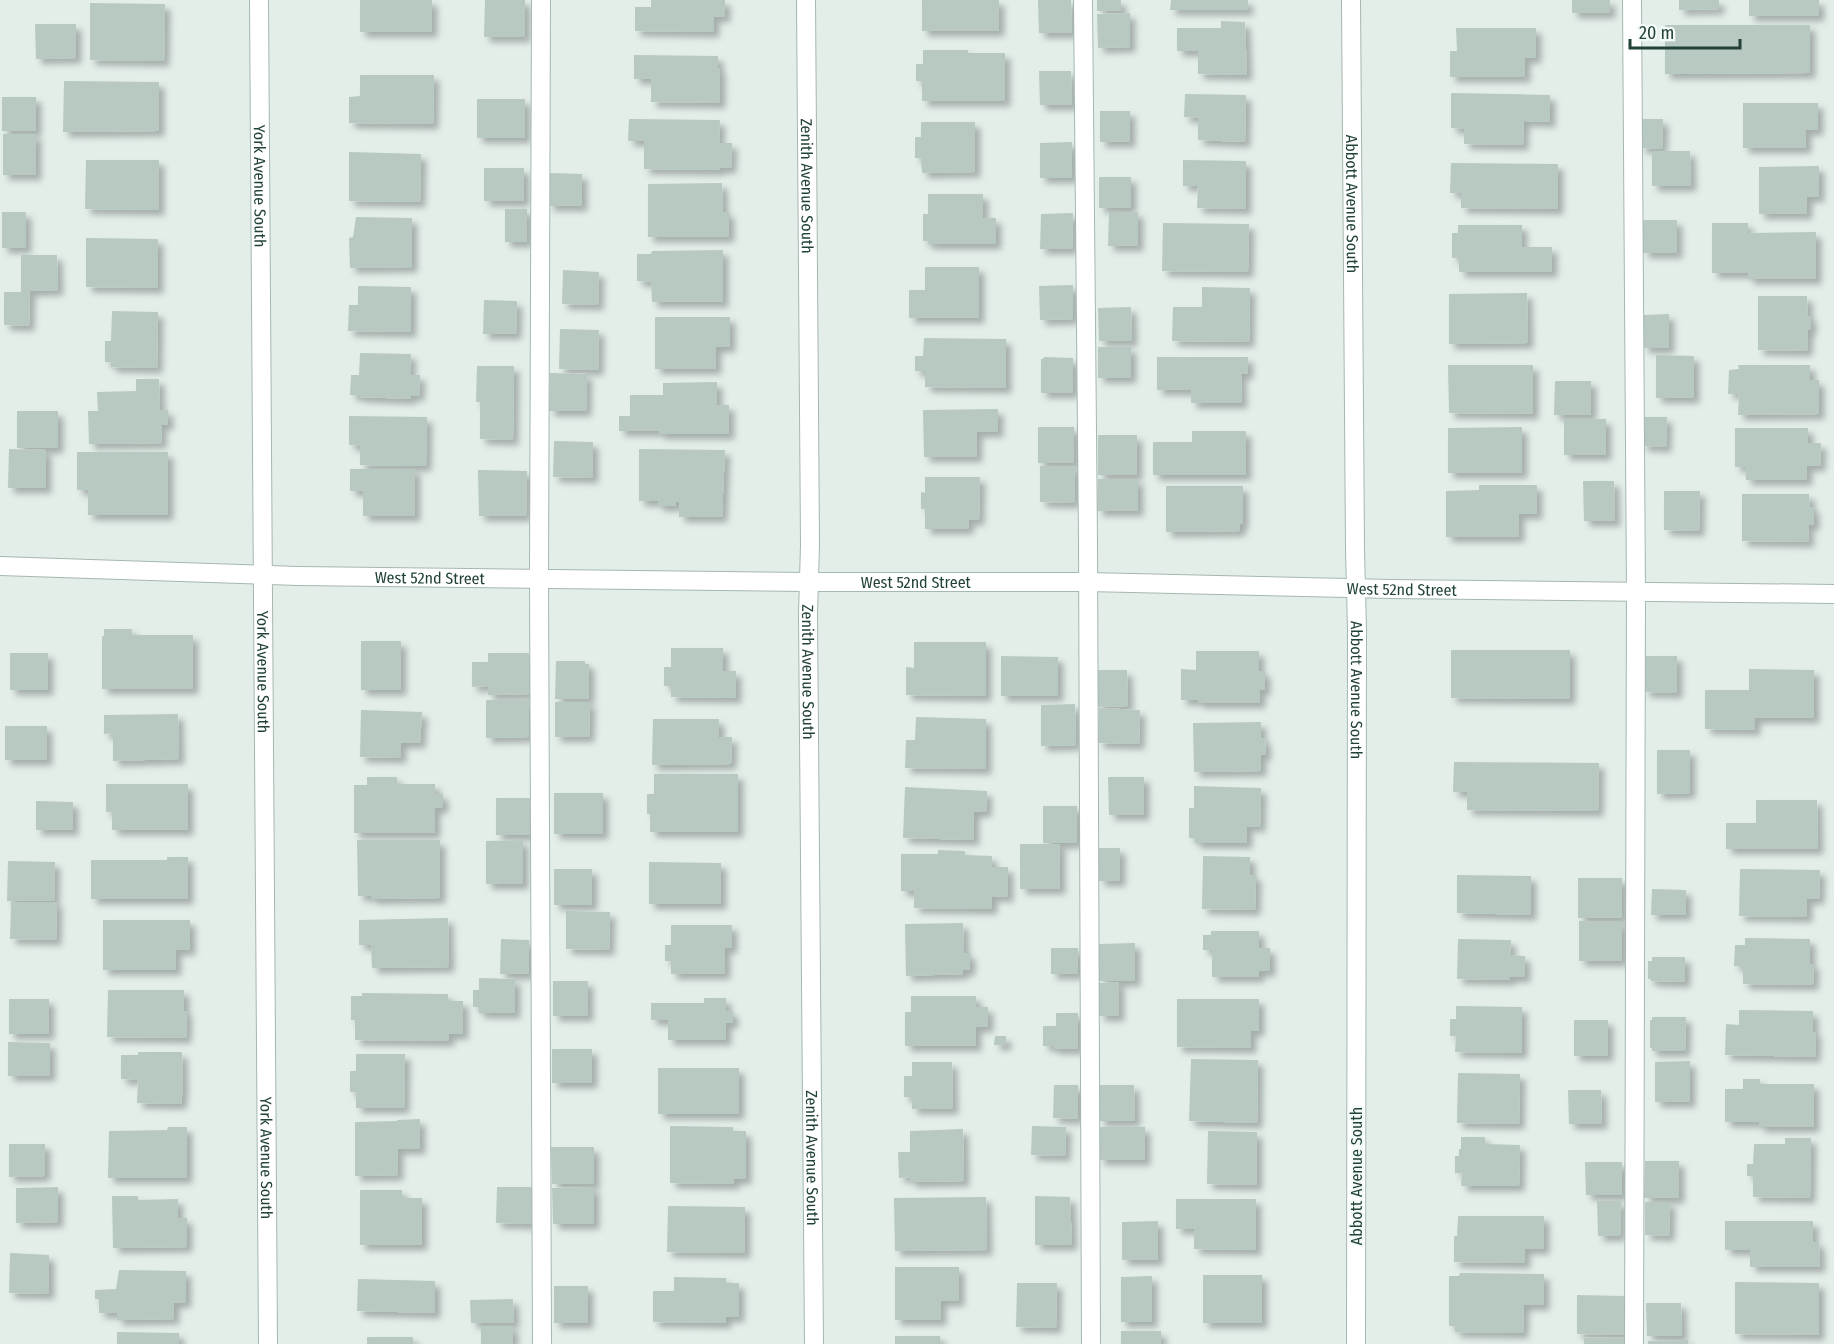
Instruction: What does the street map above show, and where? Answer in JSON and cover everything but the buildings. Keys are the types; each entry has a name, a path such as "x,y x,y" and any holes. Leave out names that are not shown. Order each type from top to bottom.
{"street":[{"name":"York Avenue South","path":"259,0 268,1344"},
{"path":"541,0 538,578 542,1344"},
{"name":"Zenith Avenue South","path":"806,0 814,1344"},
{"path":"1083,0 1091,1344"},
{"name":"Abbott Avenue South","path":"1351,0 1357,630 1356,1344"},
{"path":"1632,0 1636,593 1634,1344"},
{"name":"West 52nd Street","path":"0,566 263,575 808,582 1088,582 1356,589 1834,594"}]}
